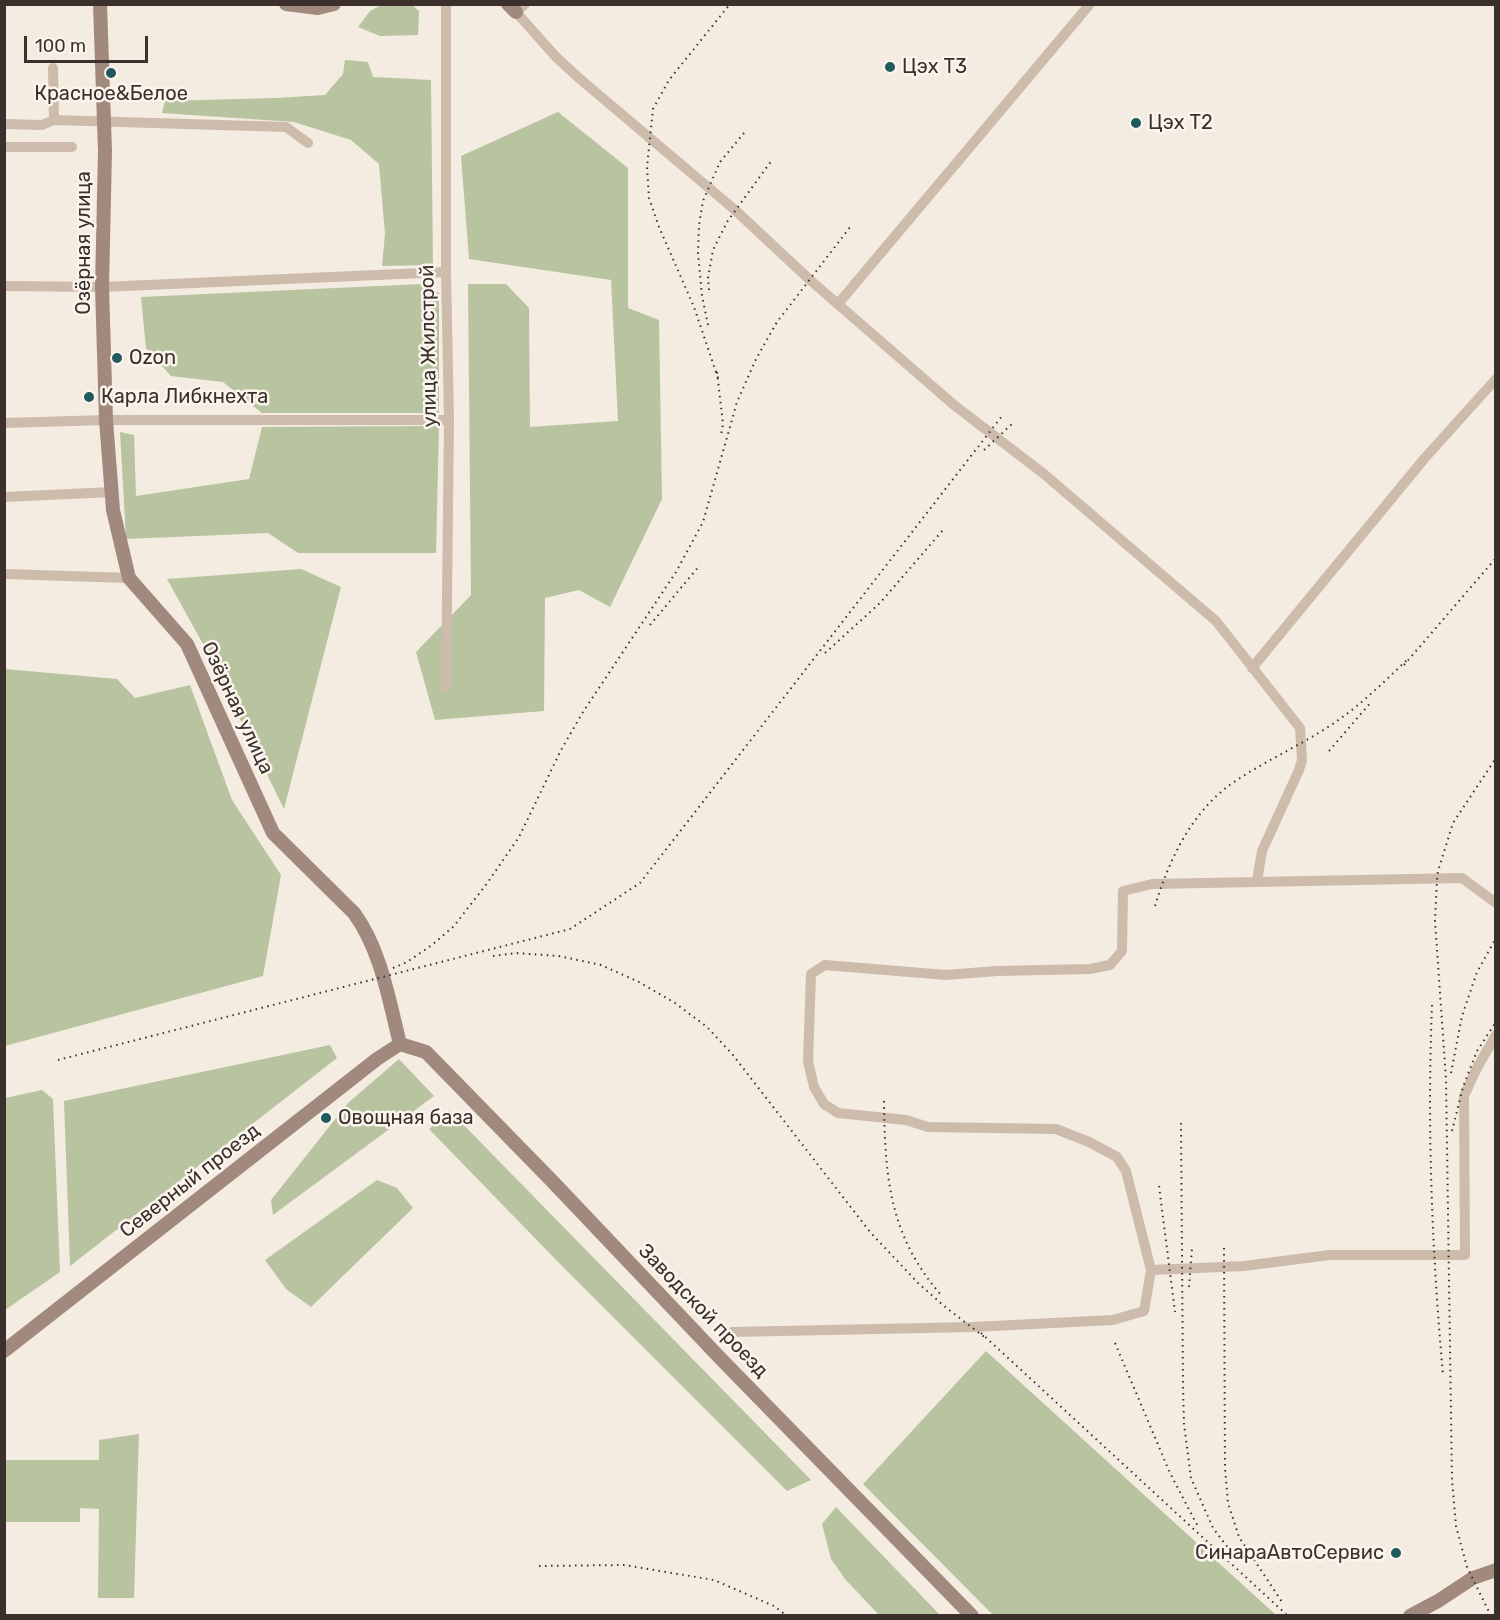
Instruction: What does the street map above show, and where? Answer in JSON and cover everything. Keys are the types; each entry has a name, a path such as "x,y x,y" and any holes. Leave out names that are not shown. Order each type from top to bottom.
{"street":[{"name":"Озёрная улица","path":"100,4 105,151 102,287 106,420 113,510 129,578 187,644 273,833 354,913 365,928 383,976 400,1044"},
{"path":"286,4 318,8 334,4"},
{"name":"улица Жилстрой","path":"446,4 446,272 449,420 446,687"},
{"path":"838,304 1090,4"},
{"path":"516,7 556,57 580,79 735,210 954,405 1044,474 1216,621 1300,728 1302,760 1262,851 1257,881"},
{"path":"53,68 54,120"},
{"path":"4,124 42,125 54,120 286,127 308,143"},
{"path":"7,147 72,147"},
{"path":"4,286 102,287 446,272"},
{"path":"1252,668 1424,459 1496,379"},
{"path":"4,423 106,420 449,420"},
{"path":"4,497 113,492"},
{"path":"4,573 129,578"},
{"path":"732,1332 972,1327 1113,1320 1144,1311 1151,1270 1126,1171 1116,1157 1089,1142 1056,1129 928,1127 906,1120 838,1113 824,1104 814,1087 808,1061 811,974 825,965 946,975 997,971 1090,969 1110,965 1122,951 1124,891 1152,884 1462,878 1496,903"},
{"path":"1151,1270 1244,1266 1329,1255 1465,1255 1464,1096 1496,1035"},
{"name":"Северный проезд","path":"4,1351 377,1059 400,1044"},
{"name":"Заводской проезд","path":"400,1044 426,1052 972,1616"},
{"path":"1410,1616 1473,1578 1496,1570"}],"green space":[{"path":"383,4 412,5 419,11 418,35 380,36 358,27 370,11"},
{"path":"345,60 368,62 373,77 431,80 433,265 382,266 385,234 379,164 351,140 294,122 162,113 165,101 325,95 343,74"},
{"path":"558,112 628,168 628,308 659,320 662,499 610,607 579,590 545,598 544,711 435,720 416,652 471,595 468,284 506,284 529,308 530,427 618,421 611,280 469,259 461,156"},
{"path":"421,284 439,293 439,413 262,413 223,382 171,376 146,348 141,297"},
{"path":"439,426 436,553 298,553 268,533 126,539 120,432 134,435 136,496 249,479 262,427"},
{"path":"301,569 341,587 284,809 203,644 167,579"},
{"path":"5,669 117,679 135,698 190,685 232,800 281,875 263,976 5,1046"},
{"path":"330,1045 337,1058 70,1266 64,1101"},
{"path":"399,1059 434,1096 273,1215 271,1200 348,1103"},
{"path":"42,1090 53,1099 60,1272 5,1310 5,1098"},
{"path":"449,1110 811,1480 787,1491 561,1265 429,1129"},
{"path":"377,1180 397,1188 413,1208 311,1307 286,1289 265,1260"},
{"path":"986,1351 1276,1615 993,1615 863,1484"},
{"path":"139,1434 134,1598 98,1598 99,1509 80,1508 80,1522 5,1522 5,1460 99,1460 99,1440"},
{"path":"836,1507 940,1615 879,1615 845,1579 831,1559 822,1524"}],"railway":[{"path":"718,378 694,307 659,227 649,198 647,167 653,109 669,80 730,4"},
{"path":"708,325 702,296 698,253 703,201 720,162 744,133"},
{"path":"709,290 708,278 713,250 727,222 772,160"},
{"path":"393,968 407,962 432,945 454,926 519,837 561,750 583,712 676,572 703,522 737,402 756,359 777,322 851,226"},
{"path":"717,372 723,424 721,435"},
{"path":"58,1060 570,929 640,883 1002,416"},
{"path":"984,450 1012,424"},
{"path":"825,653 880,603 943,530"},
{"path":"1404,665 1496,558"},
{"path":"650,625 700,565"},
{"path":"1155,906 1167,872 1183,839 1204,809 1217,796 1245,775 1344,716 1409,658"},
{"path":"1329,751 1372,701"},
{"path":"1491,1616 1467,1567 1456,1526 1452,1480 1446,1079 1435,921 1438,871 1453,823 1496,758"},
{"path":"1451,1073 1462,1016 1477,972 1496,938"},
{"path":"493,956 516,953 559,956 601,965 639,982 675,1003 707,1027 733,1055 870,1232 918,1283 987,1339"},
{"path":"1432,1005 1430,1097 1432,1190 1443,1375"},
{"path":"1452,1131 1463,1087 1477,1051 1496,1022"},
{"path":"884,1101 889,1180 901,1228 924,1274 942,1296"},
{"path":"1181,1123 1184,1424 1191,1478 1213,1528 1238,1561"},
{"path":"1159,1186 1175,1312"},
{"path":"1189,1287 1192,1248"},
{"path":"1224,1248 1225,1468 1228,1503 1239,1537 1282,1602"},
{"path":"981,1333 1288,1616"},
{"path":"1115,1343 1170,1473 1199,1527"},
{"path":"539,1566 625,1565 714,1580 774,1606 787,1616"}],"place":[{"name":"Цэх Т3","path":"890,67"},
{"name":"Красное&Белое","path":"111,73"},
{"name":"Цэх Т2","path":"1136,123"},
{"name":"Ozon","path":"117,358"},
{"name":"Карла Либкнехта","path":"89,397"},
{"name":"Овощная база","path":"326,1118"},
{"name":"СинараАвтоСервис","path":"1396,1553"}]}
